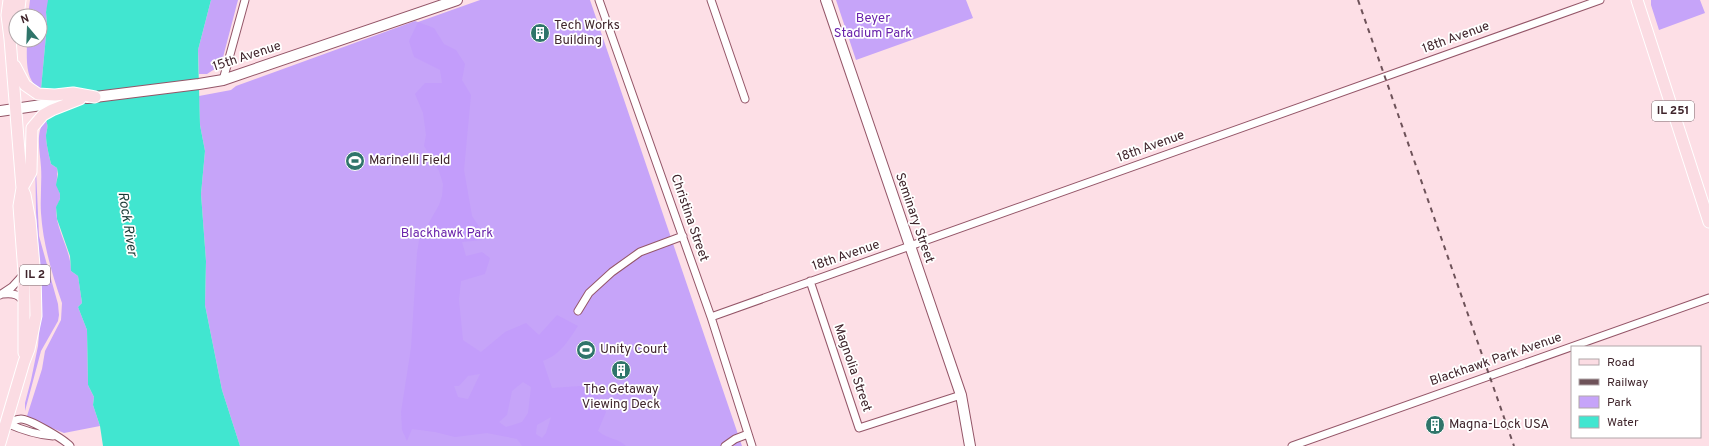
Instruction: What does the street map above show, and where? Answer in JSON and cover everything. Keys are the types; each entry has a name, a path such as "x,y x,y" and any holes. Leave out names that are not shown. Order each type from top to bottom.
{"main road":[{"name":"IL 2","path":"13,8 20,0"},
{"name":"15th Avenue","path":"0,111 223,80 456,0"},
{"name":"Seminary Street","path":"826,0 961,395 970,446"},
{"name":"IL 251","path":"1637,0 1709,222"},
{"name":"IL 2","path":"10,48 22,188 19,206 24,273 24,362"},
{"path":"11,57 25,85 34,91 44,95 73,94 95,97"},
{"path":"22,188 30,172 32,128 38,119 52,110 80,99"},
{"name":"IL 2","path":"0,443 3,424 34,333 36,301 30,221 25,195 22,188"}],"street":[{"path":"223,80 245,0"},
{"name":"Christina Street","path":"599,0 711,317 752,446"},
{"path":"711,0 745,99"},
{"name":"18th Avenue","path":"711,317 1600,0"},
{"path":"578,311 589,293 612,272 640,252 683,236"},
{"path":"1,294 17,283 24,273"},
{"name":"Magnolia Street","path":"810,281 859,428 961,395"},
{"path":"1,294 11,293 18,295 25,305"},
{"name":"Blackhawk Park Avenue","path":"1574,346 1709,298"},
{"name":"Blackhawk Park Avenue","path":"1292,446 1571,347"},
{"path":"3,424 20,419 26,420 40,426 54,436 67,442 70,446"},
{"path":"3,424 38,435 54,436"},
{"path":"725,446 735,439 748,434"}],"green space":[{"path":"30,0 48,0 49,2 47,8 29,8"},
{"path":"211,0 238,0 221,65 207,74 199,74 198,50"},
{"name":"Blackhawk Park","path":"480,0 590,0 742,446 240,446 222,390 205,305 206,261 201,194 205,151 200,125 199,96 231,90 236,86 415,21 418,22"},
{"name":"Beyer Stadium Park","path":"836,0 966,0 973,18 856,60"},
{"path":"1651,0 1700,0 1705,13 1659,30 1651,5"},
{"path":"418,22 434,28 444,44 456,50 465,64 462,80 471,95 464,170 472,216 480,228 482,240 462,242 466,256 482,252 490,258 485,274 461,281 459,300 463,340 481,352 505,332 526,323 539,335 557,315 578,326 567,342 555,355 543,361 552,388 580,386 594,389 606,412 598,431 623,443 626,446 522,446 517,439 487,433 455,437 435,432 412,429 407,441 402,430 401,412 411,348 417,253 419,240 439,205 442,196 443,184 439,171 424,146 426,135 423,113 415,94 425,83 442,83 440,70 414,57 409,41","holes":["480,374 468,399 458,397 454,386 459,386 468,376","523,382 531,387 528,413 522,422 506,427 499,422 507,415 512,391","551,417 546,433 542,438 536,434 537,425"]},
{"path":"27,48 45,48 41,89 32,80 29,74"},
{"path":"45,119 47,125 46,142 51,164 57,168 57,187 60,193 56,208 58,225 69,255 71,271 78,276 82,303 78,307 87,330 88,385 94,397 93,405 100,426 64,433 32,420 27,416 42,369 45,351 61,320 62,303 48,259 41,213 39,136"},
{"path":"35,148 39,236 58,304 59,315 58,321 41,351 25,411 25,403 38,346 42,300 36,212"}],"water":[{"name":"Rock River","path":"48,0 211,0 198,50 200,125 205,151 201,194 206,261 205,305 222,390 240,446 103,446 100,426 93,405 94,397 88,385 87,330 78,307 82,303 78,276 71,271 70,256 57,219 56,207 60,199 60,194 56,185 58,174 57,168 51,164 46,142 47,125 41,89 45,48 48,48 48,8 47,8"}],"railway":[{"path":"1358,0 1514,446"}],"place":[{"name":"Tech Works Building","path":"540,33"},
{"name":"Marinelli Field","path":"355,161"},
{"name":"Unity Court","path":"586,350"},
{"name":"The Getaway Viewing Deck","path":"621,370"},
{"name":"Magna-Lock USA","path":"1435,425"}]}
